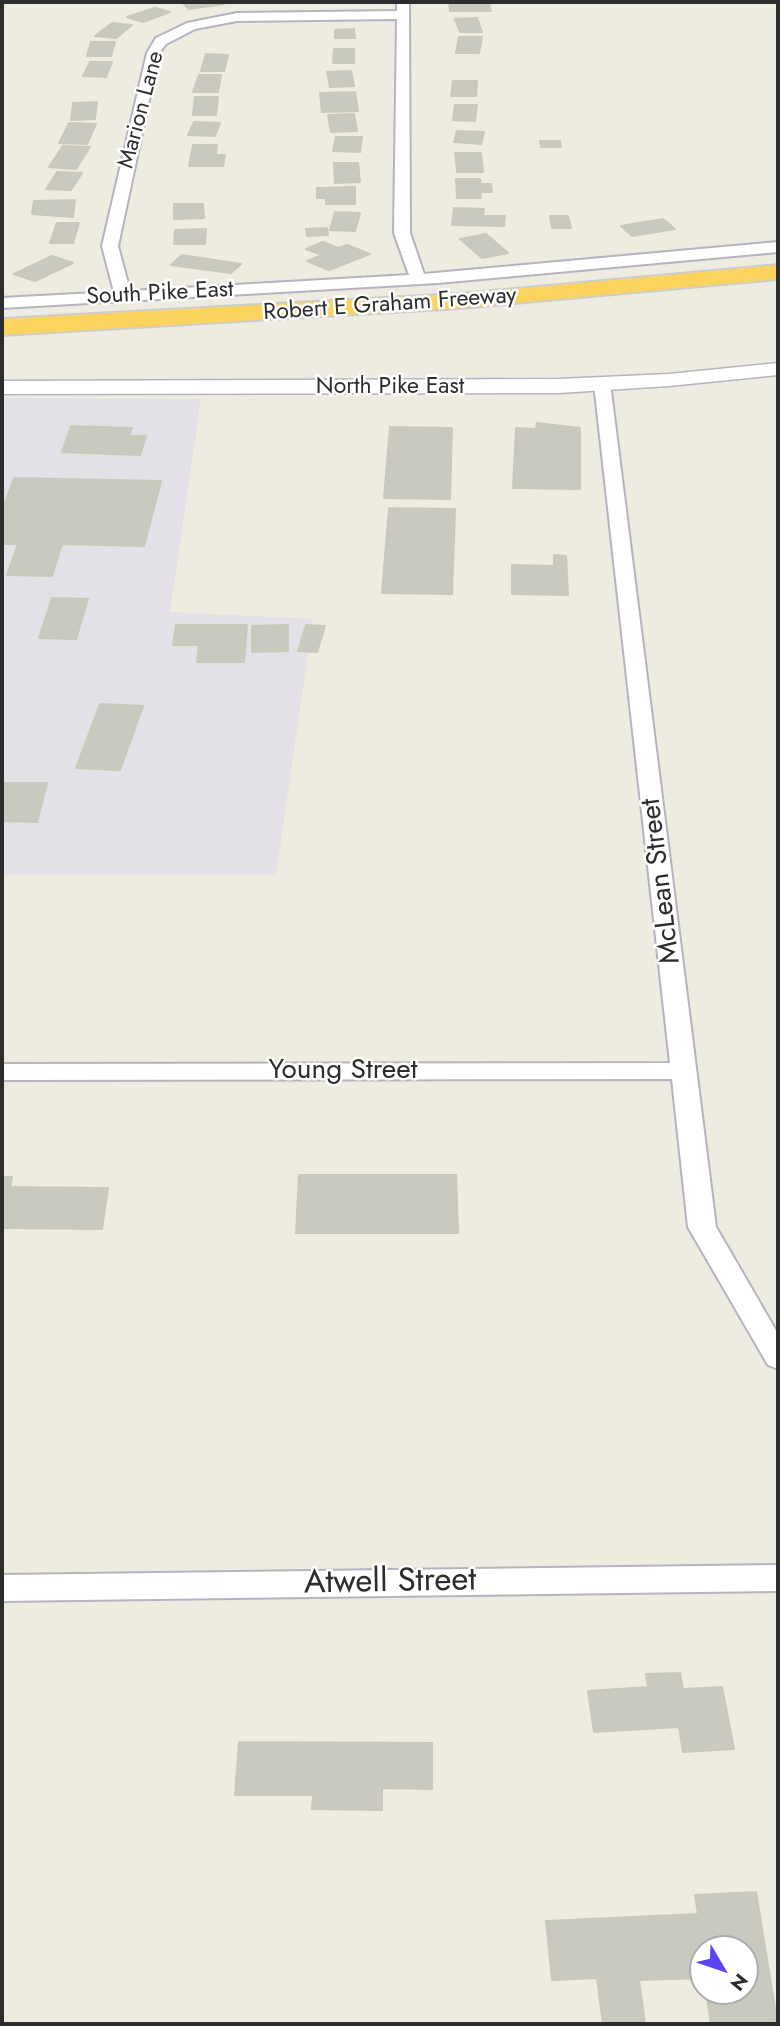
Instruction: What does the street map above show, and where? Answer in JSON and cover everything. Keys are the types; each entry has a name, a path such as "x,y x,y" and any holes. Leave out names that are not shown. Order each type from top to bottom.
{"highway":[{"name":"Robert E Graham Freeway","path":"2,327 460,301 778,272"},
{"name":"Robert E Graham Freeway","path":"2,348 345,329 778,292"}],"street":[{"path":"403,8 401,233 418,279"},
{"name":"Marion Lane","path":"123,296 110,246 153,53 161,41 191,26 237,17 403,8"},
{"name":"South Pike East","path":"2,303 418,279 778,247"},
{"name":"North Pike East","path":"2,388 360,388 602,383 669,380 778,369"},
{"name":"McLean Street","path":"602,383 702,1227 778,1358"},
{"name":"Young Street","path":"2,1072 684,1071"},
{"name":"Atwell Street","path":"2,1588 778,1578"}],"shaded area":[{"path":"2,398 201,399 170,612 313,619 276,875 2,875"}],"building":[{"path":"449,2 489,4 491,11 450,11"},
{"path":"183,3 224,4 189,9"},
{"path":"155,8 170,12 143,22 127,17"},
{"path":"477,18 482,32 460,32 455,19"},
{"path":"112,23 132,25 116,38 95,36"},
{"path":"354,29 355,38 335,38 335,30"},
{"path":"459,37 482,37 479,53 456,53"},
{"path":"91,42 115,42 111,56 87,56"},
{"path":"334,49 354,49 354,63 333,63"},
{"path":"206,54 228,55 224,71 201,71"},
{"path":"90,62 112,62 106,77 83,76"},
{"path":"351,71 354,86 330,87 327,72"},
{"path":"199,75 221,75 218,92 193,92"},
{"path":"453,81 477,81 476,96 451,96"},
{"path":"355,92 358,111 322,112 320,93"},
{"path":"195,97 218,97 216,115 193,115"},
{"path":"97,102 95,119 71,120 73,103"},
{"path":"455,105 477,105 475,121 453,120"},
{"path":"354,114 357,131 331,132 328,115"},
{"path":"194,122 220,123 215,136 188,135"},
{"path":"69,123 96,124 87,144 59,143"},
{"path":"457,131 484,132 481,144 454,142"},
{"path":"336,137 362,137 360,152 333,151"},
{"path":"540,141 560,141 561,147 541,147"},
{"path":"193,145 217,145 216,155 225,155 223,166 189,166"},
{"path":"63,146 90,147 76,169 49,167"},
{"path":"455,153 481,153 483,172 457,172"},
{"path":"334,163 358,163 360,182 335,183"},
{"path":"57,172 82,173 71,190 46,189"},
{"path":"456,179 480,179 481,184 491,184 492,192 480,192 481,198 457,198"},
{"path":"355,187 355,204 326,204 326,198 317,198 317,188"},
{"path":"75,200 73,217 32,214 34,201"},
{"path":"174,204 203,204 204,218 174,219"},
{"path":"454,208 484,209 483,216 505,216 504,226 452,225"},
{"path":"335,212 360,213 355,231 330,230"},
{"path":"550,216 568,216 571,228 552,228"},
{"path":"663,219 675,229 632,236 621,226"},
{"path":"57,223 79,223 73,243 50,243"},
{"path":"327,228 328,235 307,236 306,229"},
{"path":"206,229 205,244 174,244 175,230"},
{"path":"486,234 508,253 482,258 460,239"},
{"path":"323,242 338,248 347,245 370,254 329,270 307,261 322,255 306,249"},
{"path":"182,255 241,264 231,273 171,265"},
{"path":"52,256 73,263 35,281 14,274"},
{"path":"537,423 580,428 580,489 513,488 516,428 536,429"},
{"path":"71,426 132,428 129,436 146,436 140,455 62,452"},
{"path":"390,427 452,428 450,499 384,498"},
{"path":"14,478 161,481 144,546 62,544 52,576 7,575 18,544 2,544 2,511"},
{"path":"389,508 455,509 452,594 382,593"},
{"path":"554,555 566,556 568,595 512,594 512,565 554,566"},
{"path":"52,598 88,599 76,639 39,638"},
{"path":"176,625 247,625 244,662 197,662 199,645 173,645"},
{"path":"288,625 288,651 252,652 252,626"},
{"path":"306,625 325,626 317,652 298,651"},
{"path":"100,704 143,706 120,770 76,768"},
{"path":"2,783 47,783 37,822 2,821"},
{"path":"299,1175 456,1175 458,1233 296,1233"},
{"path":"2,1177 12,1177 10,1187 108,1188 102,1229 2,1228"},
{"path":"680,1673 683,1689 722,1687 734,1749 683,1752 679,1727 594,1732 588,1691 648,1687 646,1674"},
{"path":"239,1742 432,1743 432,1789 382,1788 382,1810 312,1809 313,1795 235,1795"},
{"path":"756,1892 777,2021 711,2024 708,2005 759,2005 759,1935 689,1935 689,1978 639,1980 645,2024 603,2024 597,1978 552,1980 546,1921 698,1914 695,1895"}]}
